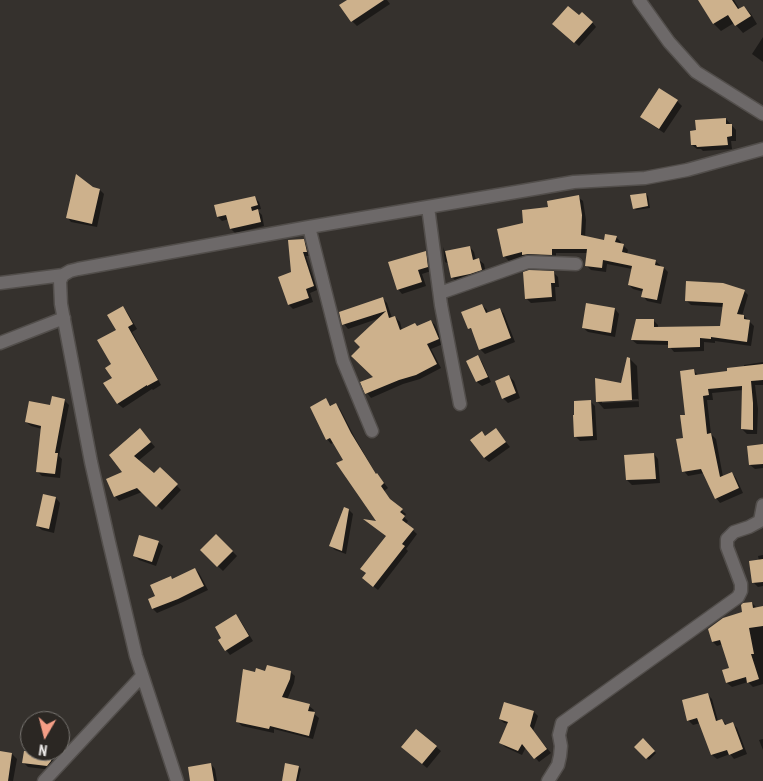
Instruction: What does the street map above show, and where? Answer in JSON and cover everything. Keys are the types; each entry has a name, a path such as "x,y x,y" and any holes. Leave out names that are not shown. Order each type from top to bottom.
{"street":[{"path":"639,0 669,42 696,72 763,114"},
{"path":"0,283 63,275 78,269 308,227 574,182 645,178 687,170 763,149"},
{"path":"428,207 440,293 460,404"},
{"path":"308,227 343,361 372,431"},
{"path":"440,293 528,262 576,264"},
{"path":"63,275 60,289 64,318 95,480 142,676 177,781"},
{"path":"0,343 64,318"},
{"path":"548,781 558,765 561,746 559,735 562,723 738,597 741,591 741,584 727,547 727,539 734,532 760,521 763,505"},
{"path":"44,781 142,676"}],"building":[{"path":"347,0 384,0 351,22 339,5"},
{"path":"698,0 732,0 738,9 744,6 751,16 735,26 728,15 713,24"},
{"path":"568,6 579,15 582,12 593,22 574,43 552,24"},
{"path":"659,88 678,100 659,129 640,117"},
{"path":"726,118 726,124 732,124 732,136 727,137 728,145 697,147 696,145 691,145 690,131 696,130 695,120"},
{"path":"76,174 93,187 100,189 92,224 66,218"},
{"path":"646,193 648,206 633,209 630,195"},
{"path":"579,195 582,215 581,235 604,240 605,234 617,236 615,242 624,244 622,252 656,260 655,265 664,267 657,300 641,297 643,289 628,285 632,266 603,260 602,268 585,266 587,249 552,249 552,255 522,255 522,252 503,257 497,229 523,223 522,210 548,207 547,201"},
{"path":"255,196 258,205 251,207 252,211 258,209 261,222 230,229 226,215 217,217 214,205"},
{"path":"304,239 307,252 303,252 314,286 306,289 309,298 288,305 278,277 291,272 288,240"},
{"path":"470,246 473,260 479,258 482,270 451,278 445,251"},
{"path":"426,251 428,267 418,270 422,282 397,290 388,262"},
{"path":"529,270 554,271 555,283 551,283 552,297 525,299 523,272"},
{"path":"686,281 723,283 745,290 737,314 744,315 744,319 750,320 747,342 711,337 711,339 700,338 700,347 668,348 668,341 631,340 636,319 654,319 654,327 720,326 723,303 685,301"},
{"path":"383,297 389,318 395,316 400,330 415,323 417,326 431,320 439,339 427,344 437,364 416,375 365,394 360,382 373,377 351,356 360,347 354,341 386,311 342,325 339,312"},
{"path":"586,303 615,308 611,333 582,328"},
{"path":"482,304 486,313 500,308 511,338 479,350 471,328 468,329 461,312"},
{"path":"123,306 133,324 128,327 158,380 117,404 103,383 112,378 105,368 111,364 97,340 116,330 107,315"},
{"path":"478,355 488,377 476,382 466,361"},
{"path":"627,357 630,358 632,400 596,402 595,378 621,383"},
{"path":"763,364 763,380 751,381 753,430 741,429 742,386 708,389 709,395 703,396 707,434 711,433 720,477 732,472 739,488 715,499 701,469 682,472 676,439 683,438 680,415 685,415 680,371 694,369 695,375 727,371 727,368"},
{"path":"509,375 516,393 502,399 495,381"},
{"path":"52,396 65,399 55,453 58,453 55,474 36,472 41,426 25,422 29,401 50,405"},
{"path":"326,398 330,406 336,403 351,433 376,474 384,483 381,486 390,499 403,509 400,512 405,516 402,520 414,529 402,544 405,546 373,587 362,578 366,573 360,569 386,536 363,519 376,521 336,463 343,460 330,438 326,440 310,407"},
{"path":"591,400 593,436 574,437 574,401"},
{"path":"140,428 151,442 134,456 154,473 160,467 178,484 156,507 137,488 114,497 106,479 122,472 109,455"},
{"path":"496,428 506,442 484,458 470,440 482,431 485,436"},
{"path":"763,444 763,464 749,465 747,446"},
{"path":"654,453 656,479 626,480 624,455"},
{"path":"43,494 56,497 49,529 36,526"},
{"path":"344,507 349,509 342,551 329,546"},
{"path":"216,534 233,551 217,567 200,550"},
{"path":"139,535 159,541 152,562 133,556"},
{"path":"763,559 763,582 752,583 749,561"},
{"path":"195,568 204,586 152,609 148,599 155,596 150,585 171,576 172,579"},
{"path":"752,602 753,608 763,606 763,626 749,628 754,654 751,654 759,679 747,683 746,677 726,683 722,670 729,668 720,640 712,642 708,629 723,618 742,612 741,605 743,603"},
{"path":"236,614 249,636 225,651 218,640 221,638 215,627"},
{"path":"267,665 291,671 290,679 282,697 310,704 308,711 315,712 309,736 270,726 269,729 236,722 243,669 255,672 256,668 265,671"},
{"path":"708,693 716,721 722,719 725,725 733,722 743,749 729,755 727,750 711,755 697,718 687,721 682,700"},
{"path":"504,702 534,711 530,726 547,749 534,759 522,744 518,751 499,743 508,722 499,719"},
{"path":"416,729 437,746 422,764 401,747"},
{"path":"643,738 655,751 646,759 634,747"},
{"path":"0,751 12,753 8,781 0,781"},
{"path":"22,761 51,761 47,766 22,763"},
{"path":"211,763 214,781 190,781 188,767"},
{"path":"285,763 299,766 296,781 282,781"}]}
